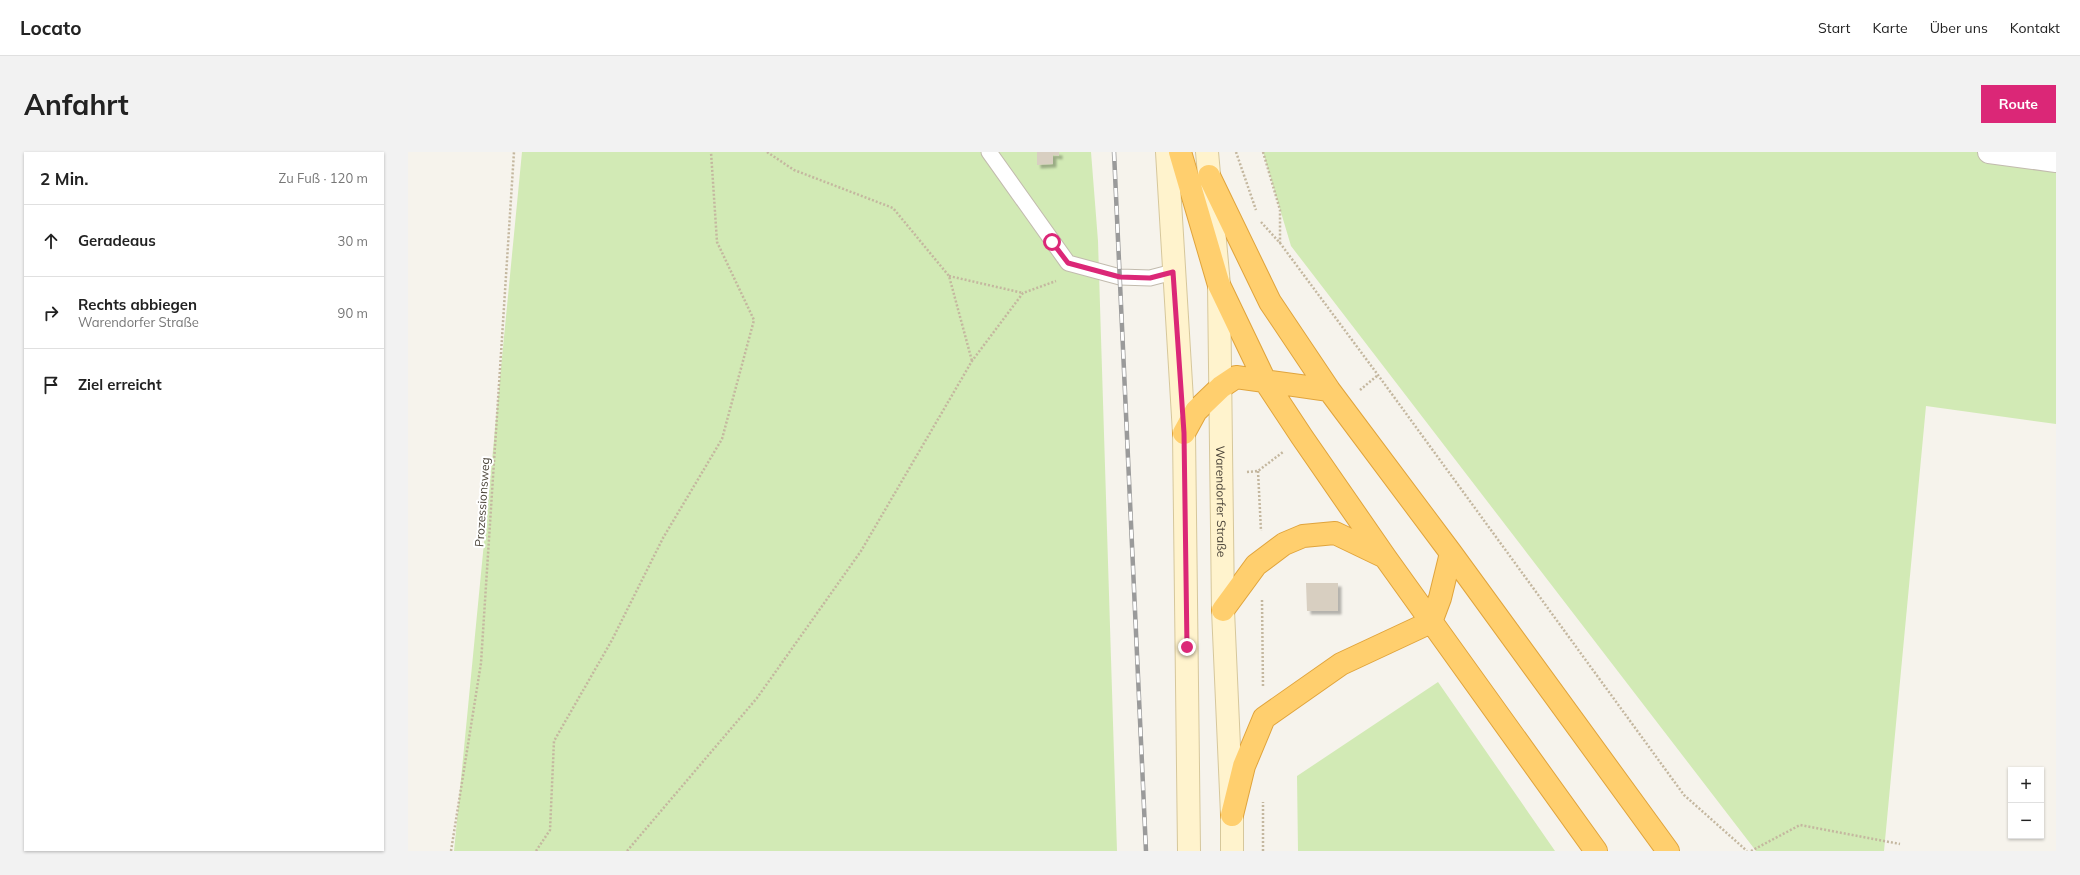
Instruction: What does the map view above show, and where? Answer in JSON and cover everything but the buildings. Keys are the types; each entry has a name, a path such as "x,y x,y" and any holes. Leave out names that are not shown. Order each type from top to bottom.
{"highway":[{"path":"1180,152 1219,285 1265,381 1385,558 1596,851"},
{"path":"1209,176 1270,302 1329,390 1451,553 1668,851"},
{"path":"1184,433 1196,411 1221,387 1236,377 1329,390"},
{"path":"1223,610 1240,585 1262,561 1284,544 1303,536 1335,533 1385,558"},
{"path":"1232,815 1244,766 1264,718 1342,664 1431,622 1440,598 1451,553"}],"main road":[{"path":"1167,152 1173,272 1184,433 1189,851"},
{"name":"Warendorfer Straße","path":"1207,152 1219,285 1223,610 1232,815 1232,851"}],"street":[{"path":"1989,152 2056,161"}],"lane":[{"path":"989,152 1068,263 1120,277 1150,278 1173,272"}],"path":[{"name":"Prozessionsweg","path":"451,851 481,663 514,152"},
{"path":"536,851 550,830 554,741 612,640 662,538 722,439 754,320 717,242 711,152"},
{"path":"767,152 794,170 893,208 949,276 972,361"},
{"path":"1236,152 1257,214"},
{"path":"1263,152 1280,210 1280,243"},
{"path":"1260,220 1280,243 1684,795 1747,851"},
{"path":"949,276 1023,293 1092,269"},
{"path":"627,851 757,698 848,570 861,551 972,361 1023,293"},
{"path":"1258,471 1262,561 1264,718"},
{"path":"1263,796 1263,851"},
{"path":"1751,851 1800,825 1900,844"}],"green space":[{"path":"522,152 1091,152 1098,241 1117,851 454,851"},
{"path":"1263,152 2056,152 2056,424 1926,406 1884,851 1756,851 1291,246"},
{"path":"1438,682 1555,851 1298,851 1297,776"}],"railway":[{"path":"1114,152 1146,851"}],"route":[{"path":"1052,242 1068,263 1120,277 1150,278 1173,272 1184,433 1187,647"}]}
